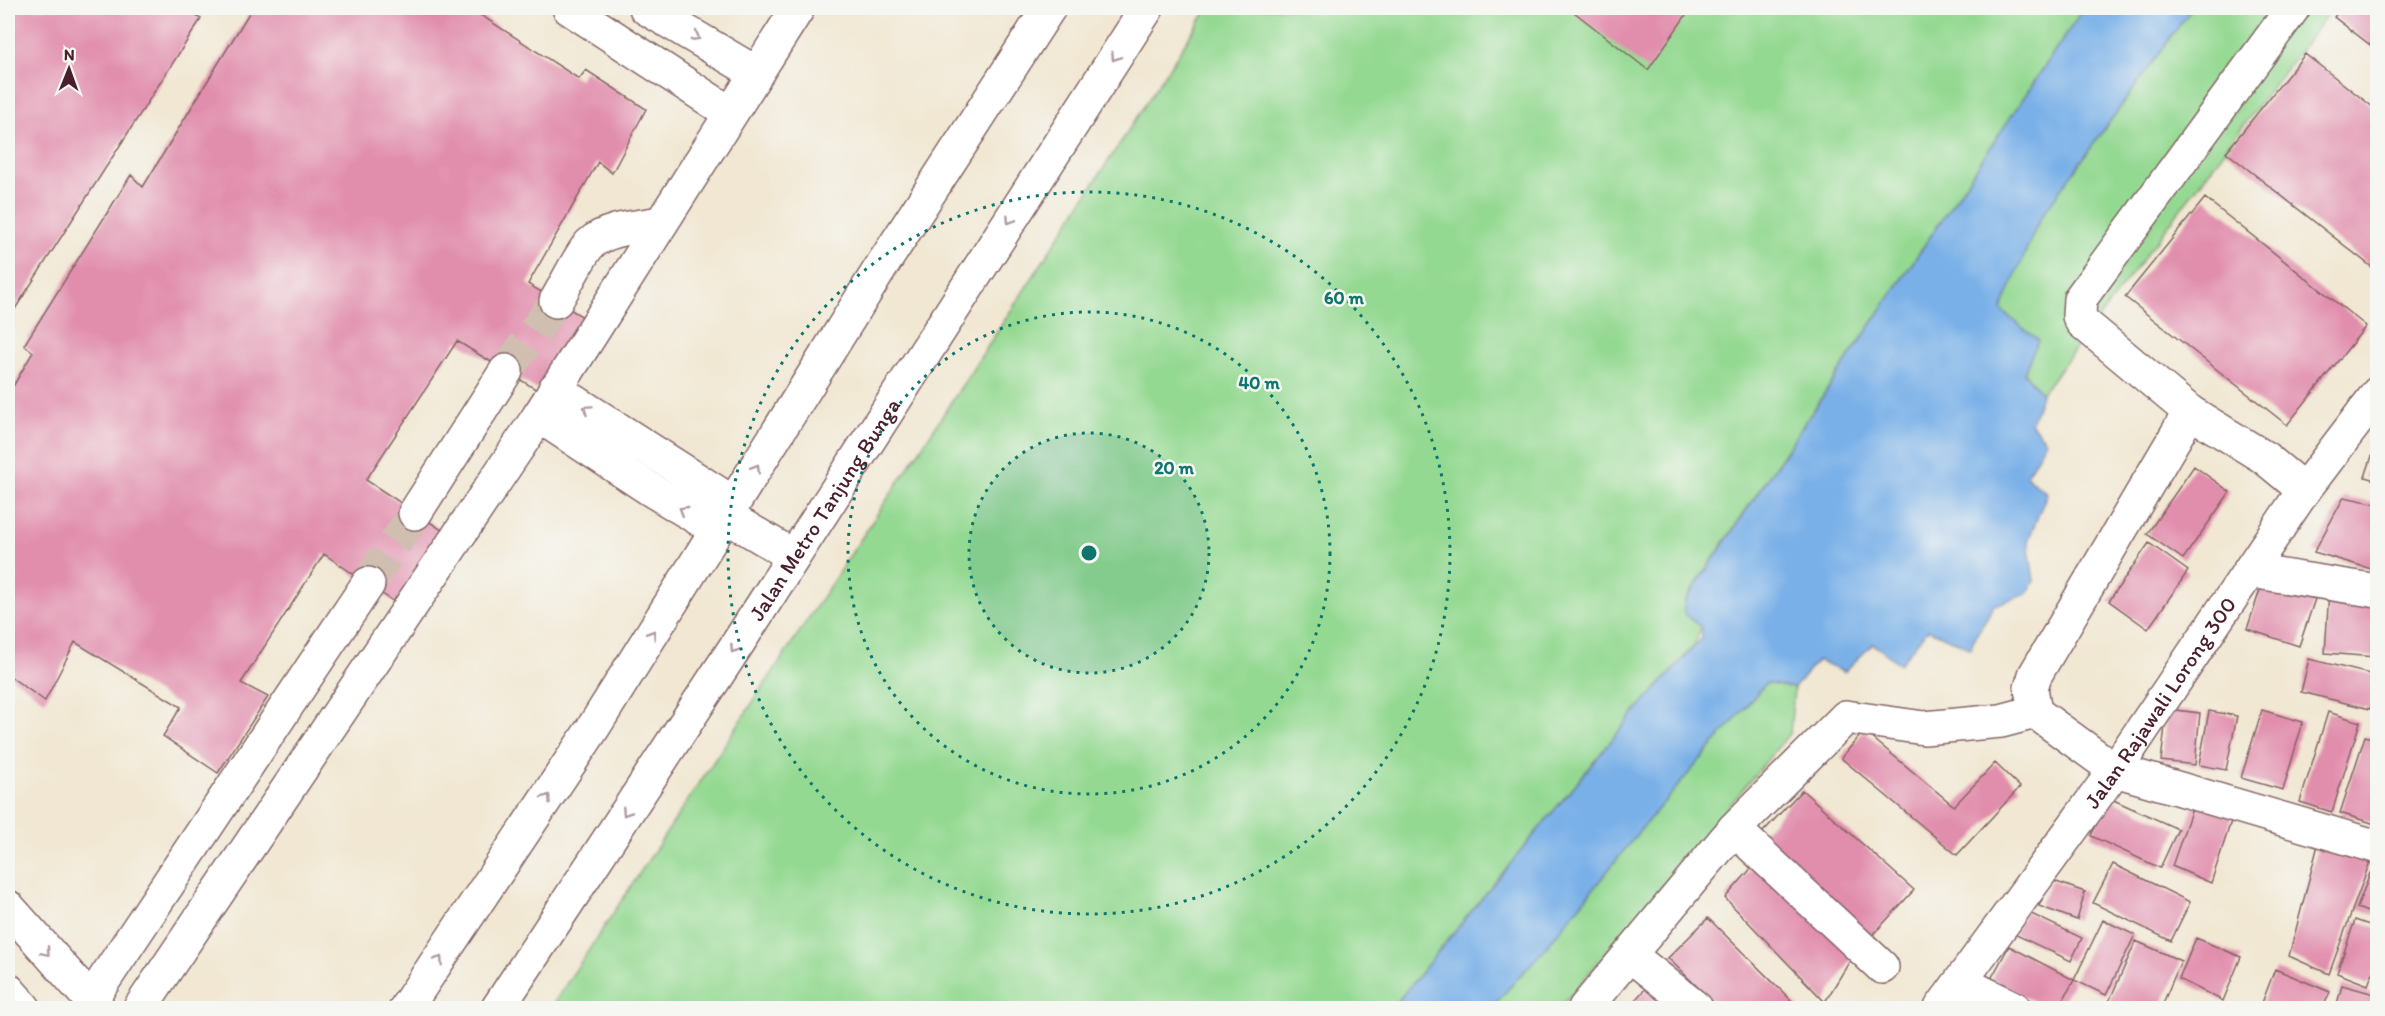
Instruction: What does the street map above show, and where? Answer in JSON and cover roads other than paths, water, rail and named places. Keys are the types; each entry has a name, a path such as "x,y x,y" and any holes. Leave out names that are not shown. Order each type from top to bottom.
{"street":[{"path":"569,8 730,113"},
{"path":"646,8 756,73"},
{"path":"140,1008 547,402 798,8"},
{"path":"406,1008 593,728 883,264 1049,8"},
{"name":"Jalan Metro Tanjung Bunga","path":"507,1004 1147,8"},
{"path":"2293,8 2080,299 2079,308 2082,322 2190,412 2265,458 2300,487"},
{"path":"556,301 589,245 621,230 661,223"},
{"path":"415,513 506,371"},
{"name":"Jalan Rajawali Lorong 300","path":"1941,1008 2115,770 2251,570 2300,487 2378,393"},
{"path":"547,402 650,489 725,517 793,556"},
{"path":"2190,412 2042,663 2031,688 2044,718 2115,770 2378,847"},
{"path":"2251,570 2378,591"},
{"path":"8,907 94,1005 368,584"},
{"path":"1585,1008 1734,829 1846,717 1924,728 2044,718"},
{"path":"1734,829 1882,967"},
{"path":"1630,955 1696,1008"},
{"path":"1961,982 2014,1008"},
{"path":"8,990 24,1008"}],"water":[{"path":"2084,8 2192,8 2040,218 2001,310 2038,340 2024,373 2042,393 2031,423 2046,441 2026,476 2047,493 2028,541 2034,581 2027,594 1994,605 1973,641 1971,649 1928,629 1900,664 1873,644 1844,672 1818,660 1794,688 1766,683 1646,823 1547,946 1491,1008 1392,1008 1629,719 1702,638 1701,627 1684,613 1684,603"}],"tunnel":[{"path":"506,371 556,301"},
{"path":"368,584 415,513"}]}
